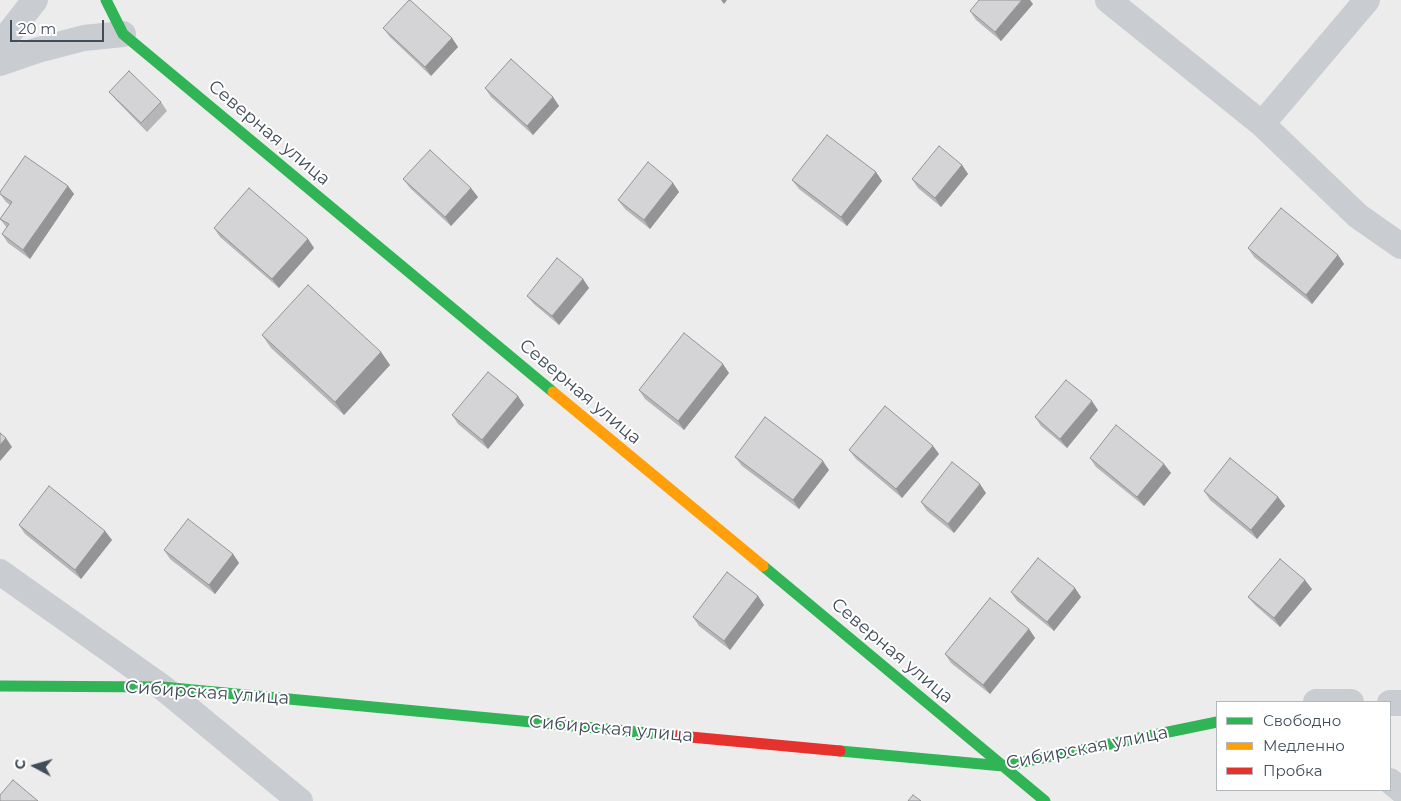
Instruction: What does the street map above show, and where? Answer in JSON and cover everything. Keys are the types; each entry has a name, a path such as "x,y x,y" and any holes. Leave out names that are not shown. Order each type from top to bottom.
{"street":[{"path":"0,45 34,0"},
{"name":"Северная улица","path":"106,0 123,34 1045,801"},
{"path":"1108,0 1262,124 1358,216 1401,246"},
{"path":"1262,124 1367,0"},
{"path":"0,63 38,50 84,38 123,34"},
{"path":"0,572 162,687 300,801"},
{"name":"Сибирская улица","path":"0,686 162,687 1003,766 1216,722"},
{"path":"1391,782 1401,790"}],"building":[{"path":"409,0 452,38 425,67 383,28"},
{"path":"979,0 1022,0 995,32 970,11"},
{"path":"511,59 553,97 527,126 485,88"},
{"path":"129,71 161,102 141,123 109,92"},
{"path":"827,135 876,172 841,217 792,180"},
{"path":"939,146 962,165 935,198 912,179"},
{"path":"430,150 471,188 445,217 403,179"},
{"path":"25,156 68,186 23,250 2,234 9,224 0,219 12,202 0,194 0,192"},
{"path":"648,162 673,183 644,220 618,200"},
{"path":"249,188 308,239 272,279 214,228"},
{"path":"1281,208 1338,255 1306,295 1248,248"},
{"path":"557,258 583,279 552,316 527,296"},
{"path":"308,285 381,352 335,402 262,335"},
{"path":"684,333 723,364 678,421 639,390"},
{"path":"488,372 518,396 482,440 452,415"},
{"path":"1066,380 1092,401 1060,439 1035,417"},
{"path":"885,406 933,446 896,489 849,450"},
{"path":"765,417 823,461 793,500 735,457"},
{"path":"1116,425 1164,464 1137,497 1090,458"},
{"path":"0,433 6,438 0,445"},
{"path":"1230,458 1278,497 1251,530 1204,491"},
{"path":"952,462 980,484 948,524 921,502"},
{"path":"49,486 105,531 75,570 19,525"},
{"path":"188,519 233,554 209,585 164,550"},
{"path":"1038,558 1075,588 1047,622 1011,592"},
{"path":"1280,559 1305,580 1274,618 1248,597"},
{"path":"727,572 758,596 724,641 693,617"},
{"path":"990,598 1029,629 983,685 945,654"},
{"path":"13,780 38,801 0,801 0,795"},
{"path":"913,795 921,801 908,801"}],"traffic: fast":[{"path":"106,0 123,34 553,392"},
{"path":"763,566 1045,801"},
{"path":"0,686 162,687 669,735"},
{"path":"840,751 1003,766 1216,722"}],"traffic: slow":[{"path":"553,392 763,566"}],"traffic: jam":[{"path":"669,735 840,751"}]}
